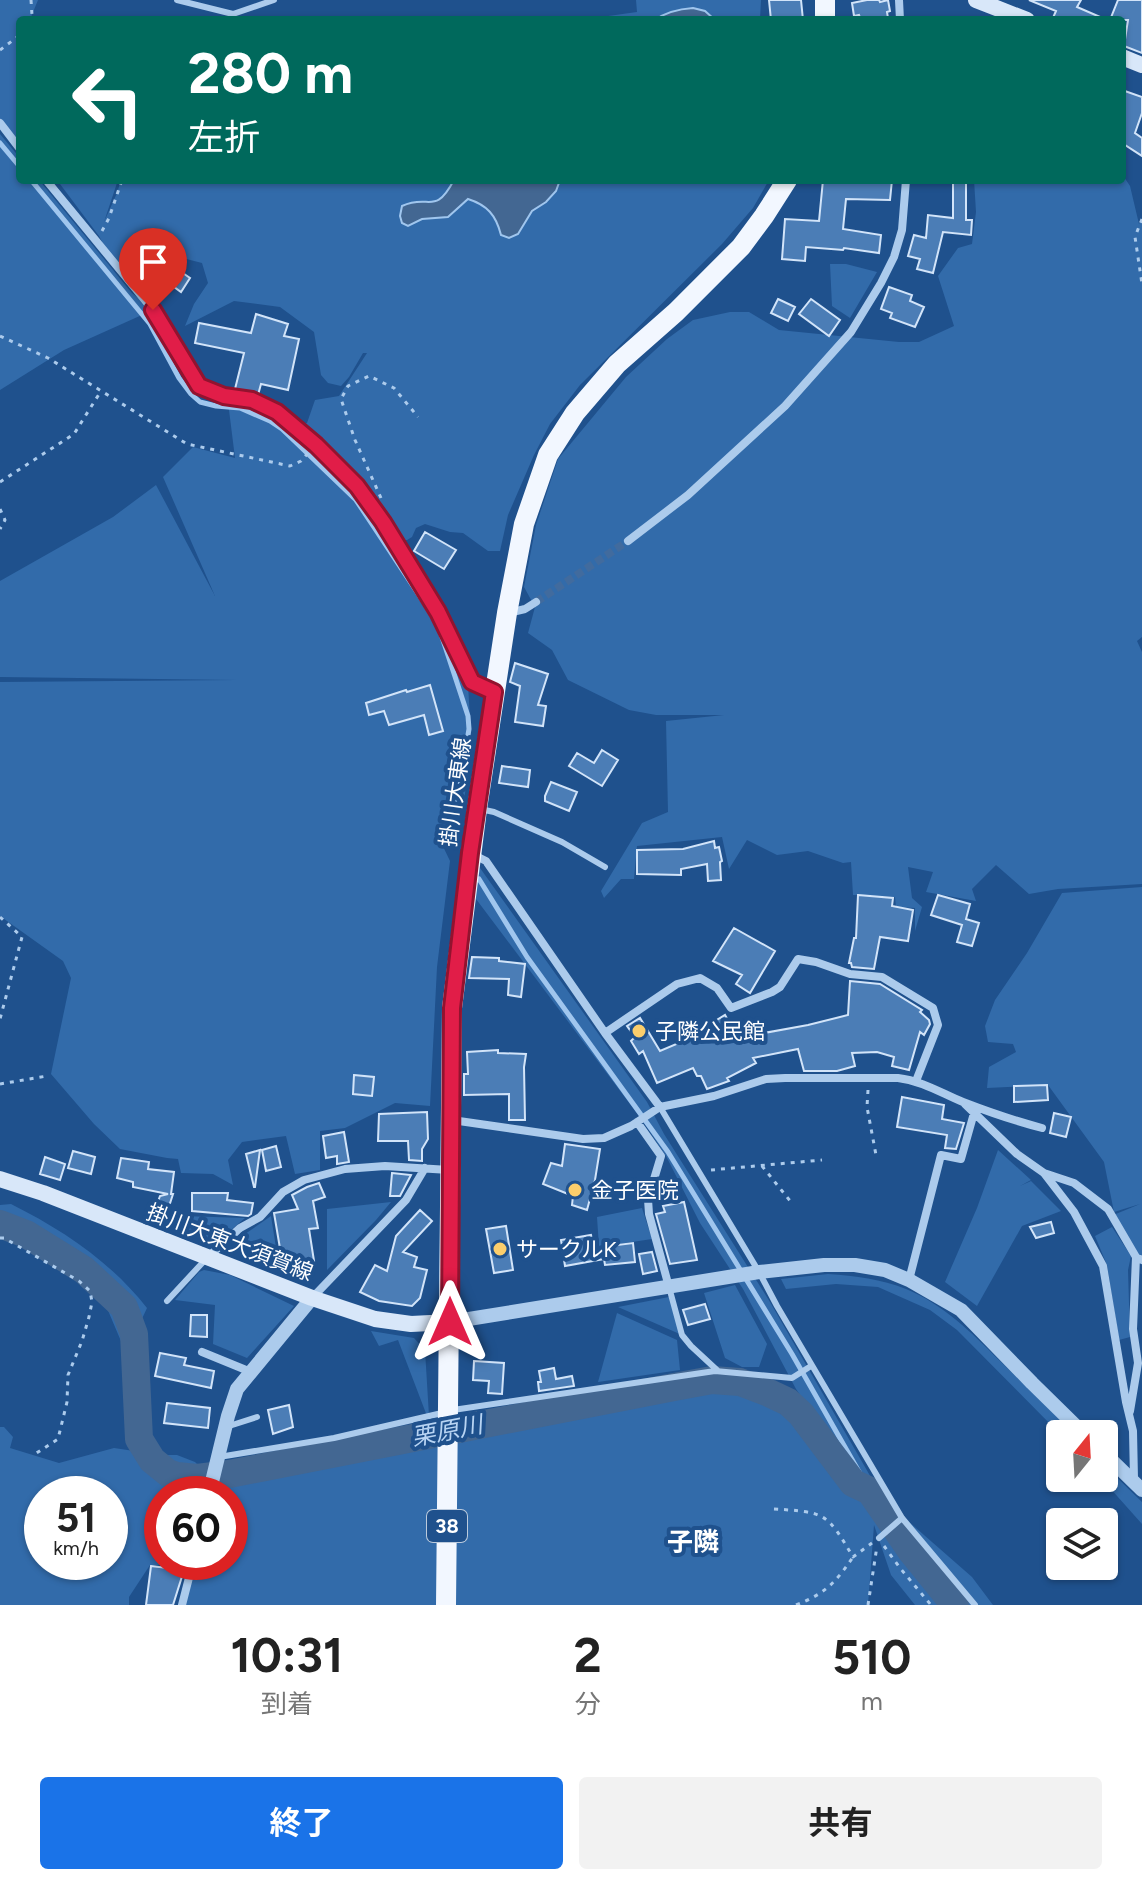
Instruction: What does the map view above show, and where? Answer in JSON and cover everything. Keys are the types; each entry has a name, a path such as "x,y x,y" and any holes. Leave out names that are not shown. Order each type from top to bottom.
{"main road":[{"path":"976,0 1017,16"},
{"name":"掛川大東線","path":"446,1605 452,1008 470,853 519,546 548,455 575,413 617,364 676,312 741,247 784,184"},
{"name":"掛川大東大須賀線","path":"0,1179 375,1319 411,1324 450,1322"}],"street":[{"path":"0,123 16,144"},
{"path":"49,184 153,310 199,386 224,396 252,400 277,412 357,486 383,522 438,612 472,682 494,692"},
{"path":"628,541 688,495 785,406 851,332 894,257 902,230 906,184"},
{"path":"507,613 525,609 536,602"},
{"path":"470,853 486,861 656,1109"},
{"path":"605,1033 677,984 700,978 717,988 731,1008 780,987 798,959 850,974 882,977 933,1008 938,1025 916,1081"},
{"path":"451,1120 583,1139 604,1138 656,1109 714,1096 766,1079 898,1078 916,1081 1007,1119 1042,1128"},
{"path":"961,1101 1017,1154 1044,1173 1074,1183 1108,1209 1139,1259 1133,1329 1138,1363 1129,1417"},
{"path":"909,1280 941,1155 961,1159 974,1113"},
{"path":"639,1121 661,1156 648,1199 649,1214 669,1287"},
{"path":"208,1257 240,1228 260,1217 283,1192 304,1180 345,1169 385,1166 450,1170"},
{"path":"214,1476 237,1389 312,1298 406,1200 425,1168"},
{"path":"1044,1173 1074,1212 1103,1266 1133,1431 1138,1486"},
{"path":"450,1322 757,1272 855,1265 885,1270 909,1280 961,1310 1070,1420"},
{"path":"202,1352 251,1372"},
{"path":"1118,1467 1138,1486"},
{"path":"182,1605 188,1580"}],"lane":[{"path":"177,0 233,14 274,0"},
{"path":"477,809 494,812 562,842 605,867"},
{"path":"656,1109 699,1171 900,1519 975,1605"},
{"path":"167,1301 208,1257"},
{"path":"669,1287 682,1335 718,1371"},
{"path":"218,1461 448,1415 718,1371 792,1378 811,1366"},
{"path":"226,1427 257,1417"},
{"path":"881,1536 900,1519"}],"path":[{"path":"95,241 109,218 121,184"},
{"path":"1142,219 1135,237 1142,284"},
{"path":"0,336 48,358 187,444 290,466 301,461 311,449"},
{"path":"383,522 383,503 341,399 348,386 369,376 394,388 418,417"},
{"path":"0,482 74,434 101,391"},
{"path":"0,509 5,520 0,529"},
{"path":"0,917 22,937 0,1019"},
{"path":"0,1084 47,1076"},
{"path":"869,1078 867,1107 876,1155"},
{"path":"699,1171 822,1160"},
{"path":"762,1166 791,1202"},
{"path":"0,1238 79,1281 90,1291 92,1302 82,1341 68,1375 67,1402 58,1439 32,1456"},
{"path":"774,1509 818,1514 834,1524 853,1557"},
{"path":"796,1605 817,1597 839,1577 853,1557 881,1536"},
{"path":"868,1605 881,1536"},
{"path":"881,1536 900,1568 931,1605"}],"shaded area":[{"path":"0,0 38,0 31,16 16,16 16,142 0,119"},
{"path":"636,0 761,0 760,16 608,16 637,12"},
{"path":"693,8 711,16 662,16"},
{"path":"0,134 16,153 16,184 42,184 132,293 153,310 64,350 0,390"},
{"path":"1126,180 1139,224 1142,219 1142,637 1137,641 1142,652 1142,884 1058,889 1029,894 996,865 972,889 976,901 926,892 933,872 908,867 912,898 922,907 915,931 915,908 896,907 895,897 853,895 851,862 843,863 808,851 777,855 747,840 729,869 722,837 637,846 634,879 621,879 604,898 601,891 642,823 668,812 666,721 724,715 656,715 629,710 568,680 552,650 528,633 535,607 524,587 536,525 558,459 626,377 693,320 730,312 749,312 779,330 899,342 919,342 954,326 938,276 958,248 972,244 976,212 974,184 1126,184"},
{"path":"60,184 117,184 104,222 120,184 767,184 753,208 722,244 580,385 550,424 508,515 500,551 488,551 463,533 425,524 416,528 412,537 404,540 413,569 411,587 436,606 468,685 471,734 456,744 455,741 453,749 471,754 460,826 437,834 450,861 437,967 430,1106 395,1103 345,1128 320,1131 320,1170 295,1174 286,1136 242,1142 228,1160 233,1185 213,1174 181,1173 178,1159 120,1149 51,1074 71,978 63,961 0,916 0,682 236,680 0,677 0,581 113,517 156,485 215,596 163,477 193,447 235,458 228,402 294,428 307,423 315,400 339,396 367,353 363,353 341,386 328,383 321,375 314,332 280,307 234,301 185,326 194,304 208,283 202,263 159,252 132,285 112,260 99,236"},
{"path":"451,184 559,184 546,202 532,211 518,234 509,238 501,235 490,212 468,199 448,217 422,219 408,226 402,223 402,206 436,201"},
{"path":"830,264 846,264 877,272 850,318 832,306"},
{"path":"480,868 647,1102 770,1302 884,1500 972,1577 993,1605 915,1605 891,1575 874,1525 868,1605 184,1605 190,1580 248,1580 248,1477 327,1459 422,1445 490,1426 604,1413 658,1398 742,1387 768,1397 785,1407 858,1498 832,1459 817,1420 796,1389 743,1289 700,1223 666,1156 473,895"},
{"path":"1142,887 1142,1260 1111,1216 1140,1204 1114,1212 1104,1162 1048,1085 987,1088 989,1067 1016,1052 1013,1044 988,1042 985,1026 995,1000 1062,893"},
{"path":"998,1150 1031,1180 1020,1186 1031,1181 1061,1211 1022,1226 977,1306 945,1282"},
{"path":"391,1202 376,1220 327,1270 327,1209"},
{"path":"11,1204 85,1248 118,1276 147,1308 126,1353 104,1301 91,1286 0,1235 0,1205"},
{"path":"642,1208 652,1239 599,1247 597,1217"},
{"path":"183,1216 245,1218 217,1242 182,1228"},
{"path":"271,1216 278,1260 232,1243"},
{"path":"1112,1227 1131,1256 1128,1270 1130,1337 1119,1340 1107,1265 1095,1236"},
{"path":"204,1270 230,1275 294,1306 247,1358 213,1344 215,1305 175,1300"},
{"path":"828,1274 858,1277 920,1295 956,1320 1060,1420 1046,1420 957,1330 930,1310 878,1287 836,1284 786,1289 781,1279"},
{"path":"735,1285 767,1344 759,1367 742,1367 725,1358 704,1293"},
{"path":"674,1296 682,1335 618,1307"},
{"path":"617,1313 677,1340 680,1370 598,1382"},
{"path":"371,1331 414,1338 425,1350 429,1416 398,1340 379,1346"},
{"path":"0,1427 4,1427 13,1437 10,1448 59,1463 114,1448 177,1455 200,1467 197,1476 144,1476 144,1574 129,1597 129,1605 0,1605"},
{"path":"1118,1479 1142,1502 1142,1524 1113,1492 1118,1492"}],"building":[{"path":"769,0 801,0 803,16 771,16"},
{"path":"888,0 890,11 888,16 854,16 852,3"},
{"path":"1029,0 1081,0 1077,7 1098,16 1054,16 1056,11"},
{"path":"1118,0 1142,0 1142,53 1126,47 1126,16 1112,16"},
{"path":"1126,91 1142,97 1142,113 1135,133 1142,138 1142,156 1126,146"},
{"path":"823,184 892,184 890,200 846,199 843,229 881,235 879,253 806,247 805,261 782,259 785,219 819,221"},
{"path":"953,184 966,184 966,220 972,220 971,235 943,232 933,273 917,269 920,259 908,256 914,235 926,238 928,215 953,218"},
{"path":"164,260 190,278 181,292 155,273"},
{"path":"889,287 912,295 910,301 924,307 915,327 890,318 892,313 881,309"},
{"path":"778,299 795,307 788,321 771,313"},
{"path":"811,299 840,320 829,336 799,314"},
{"path":"256,314 288,324 284,336 299,339 288,390 261,384 258,395 235,389 244,353 195,343 199,323 251,333"},
{"path":"425,532 456,550 444,569 414,551"},
{"path":"515,663 548,674 538,705 546,706 543,726 515,722 520,686 510,682"},
{"path":"430,685 443,731 429,735 424,715 389,725 384,711 369,715 366,703"},
{"path":"602,750 618,760 602,786 569,766 577,753 594,763"},
{"path":"502,766 530,770 528,787 499,783"},
{"path":"551,782 577,792 569,811 545,801"},
{"path":"714,841 715,848 719,847 722,861 721,880 708,881 707,864 681,869 681,875 637,874 637,850 683,849"},
{"path":"858,895 893,898 892,906 913,910 908,941 880,937 874,969 852,967 849,963 856,938"},
{"path":"938,895 970,904 966,919 979,923 972,946 957,942 962,925 931,915"},
{"path":"734,928 775,951 750,993 736,984 742,975 713,961"},
{"path":"472,957 499,958 499,961 525,964 521,997 508,995 509,979 469,978"},
{"path":"850,981 880,984 922,1010 920,1012 929,1020 924,1035 920,1032 909,1070 892,1066 894,1057 877,1052 852,1053 855,1066 837,1071 804,1071 798,1049 753,1058 756,1063 727,1078 729,1081 707,1089 693,1068 657,1083 643,1051 639,1054 631,1041 635,1037 627,1026 640,1018 660,1051 686,1040 725,1015 737,1036 742,1037 808,1025 848,1015"},
{"path":"498,1050 498,1053 526,1054 525,1120 509,1120 509,1094 464,1095 464,1074 468,1074 467,1052"},
{"path":"354,1075 374,1077 372,1096 353,1094"},
{"path":"1047,1085 1048,1100 1014,1102 1014,1086"},
{"path":"902,1097 944,1105 942,1119 964,1123 956,1149 945,1148 947,1135 897,1127"},
{"path":"427,1112 428,1139 422,1149 422,1161 409,1160 408,1141 378,1141 379,1114"},
{"path":"1054,1113 1071,1117 1066,1137 1050,1133"},
{"path":"344,1132 349,1162 337,1164 337,1156 326,1158 323,1136"},
{"path":"565,1144 600,1149 587,1210 572,1205 573,1196 543,1184 551,1163 562,1166"},
{"path":"276,1146 281,1167 266,1171 262,1150"},
{"path":"260,1150 255,1187 254,1187 246,1154"},
{"path":"73,1151 95,1157 91,1174 68,1168"},
{"path":"45,1157 65,1164 60,1180 40,1174"},
{"path":"121,1158 149,1162 148,1169 174,1172 173,1194 164,1222 152,1218 160,1196 168,1194 133,1187 133,1182 117,1178"},
{"path":"392,1173 411,1175 400,1196 390,1196"},
{"path":"319,1183 325,1197 313,1201 318,1228 309,1229 314,1261 283,1266 274,1213 298,1209 292,1195"},
{"path":"192,1193 228,1193 227,1200 253,1203 251,1214 192,1211"},
{"path":"684,1202 697,1260 670,1264 656,1214 665,1212 663,1206"},
{"path":"420,1210 432,1221 403,1252 417,1257 414,1267 427,1270 420,1298 412,1306 379,1301 360,1292 375,1265 387,1271 396,1236"},
{"path":"1051,1222 1054,1233 1036,1238 1030,1227"},
{"name":"サークルK","path":"506,1226 513,1270 494,1273 486,1229"},
{"path":"591,1235 594,1248 633,1243 635,1262 605,1265 604,1259 565,1266 561,1240"},
{"path":"652,1252 657,1271 643,1274 639,1254"},
{"path":"705,1304 710,1319 688,1325 683,1310"},
{"path":"191,1315 207,1315 207,1337 190,1336"},
{"path":"160,1353 186,1358 184,1365 214,1371 211,1388 155,1376"},
{"path":"474,1361 504,1363 502,1394 488,1393 489,1381 473,1380"},
{"path":"554,1368 556,1379 572,1376 574,1386 539,1391 539,1371"},
{"path":"167,1403 210,1408 208,1428 164,1423"},
{"path":"289,1405 293,1427 273,1434 268,1410"},
{"path":"149,1580 181,1580 173,1605 146,1605"}],"waterway":[{"path":"0,143 16,162"},
{"path":"34,184 150,324 191,394 200,402 240,408 282,429 356,500 429,610 439,628 468,716 469,729 451,835 458,847"},
{"path":"479,879 527,957 668,1152 792,1354 870,1491"},
{"name":"栗原川","path":"0,1224 26,1234 84,1270 124,1307 134,1334 139,1439 152,1460 168,1473 197,1478 229,1474 712,1380 740,1382 788,1402 801,1414 853,1483 870,1491 912,1552 955,1605"}],"tunnel":[{"path":"536,602 628,541"}],"place":[{"name":"子隣公民館","path":"639,1031"},
{"name":"金子医院","path":"575,1190"},
{"name":"サークルK","path":"500,1249"}],"district":[{"name":"子隣","path":"693,1542"}],"route":[{"path":"153,310 199,386 224,396 252,400 277,412 357,486 383,522 438,612 472,682 494,692 470,853 452,1008 450,1322"}]}
